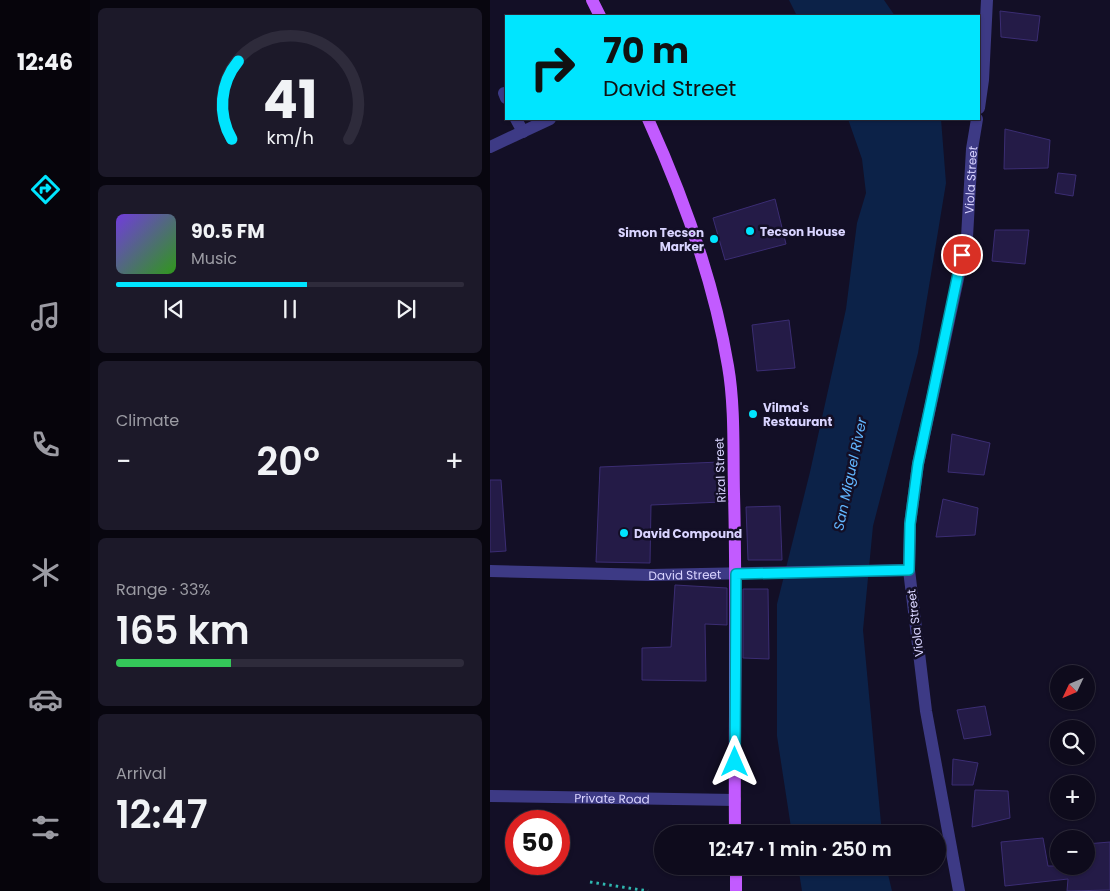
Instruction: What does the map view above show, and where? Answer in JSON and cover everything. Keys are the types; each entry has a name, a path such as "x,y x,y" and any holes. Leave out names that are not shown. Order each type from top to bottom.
{"main road":[{"path":"592,0 600,15"},
{"name":"Rizal Street","path":"648,120 661,147 686,214 714,302 727,362 732,423 736,574 735,825"},
{"path":"736,875 736,891"}],"street":[{"path":"980,102 984,80 987,0"},
{"path":"516,120 522,132"},
{"path":"490,147 548,120"},
{"name":"Viola Street","path":"958,891 926,711 909,570 910,524 918,464 967,237 972,149 977,120"},
{"name":"David Street","path":"490,571 651,575 909,570"},
{"name":"Private Road","path":"490,796 735,800"}],"path":[{"path":"590,882 648,891"}],"water":[{"path":"789,0 884,0 894,15 796,15"},
{"name":"San Miguel River","path":"848,120 941,120 946,183 918,353 873,526 863,630 881,825 791,825 777,736 777,604 810,472 846,309 857,223 866,193 862,159"},
{"path":"799,875 888,875 892,891 802,891"}],"building":[{"path":"1000,11 1040,16 1037,41 1001,37"},
{"path":"1005,129 1050,140 1048,168 1004,169"},
{"path":"1058,173 1076,175 1073,196 1055,193"},
{"name":"Tecson House","path":"775,199 786,244 725,260 713,218"},
{"path":"995,230 1029,230 1025,264 992,261"},
{"path":"789,320 795,368 757,371 752,325"},
{"path":"952,434 990,443 984,475 948,472"},
{"name":"David Compound","path":"720,462 722,502 651,505 650,563 596,562 600,467"},
{"path":"490,480 501,480 506,551 490,552"},
{"path":"943,499 978,508 975,535 936,537"},
{"path":"780,506 782,560 748,560 746,507"},
{"path":"675,585 727,588 727,625 705,624 706,681 642,680 642,648 671,647"},
{"path":"743,589 768,589 769,659 743,658"},
{"path":"985,706 991,735 964,739 957,710"},
{"path":"953,759 978,763 973,785 952,785"},
{"path":"975,790 1008,791 1010,818 972,827"},
{"path":"1043,838 1048,866 1050,866 1050,875 1095,875 1095,843 1110,842 1110,890 1067,891 1068,879 1005,886 1001,842"}],"place":[{"name":"Tecson House","path":"750,231"},
{"name":"Simon Tecson Marker","path":"714,239"},
{"name":"Vilma's Restaurant","path":"753,414"},
{"name":"David Compound","path":"624,533"}],"route":[{"path":"735,762 736,574 909,570 910,524 918,464 962,255"}]}
